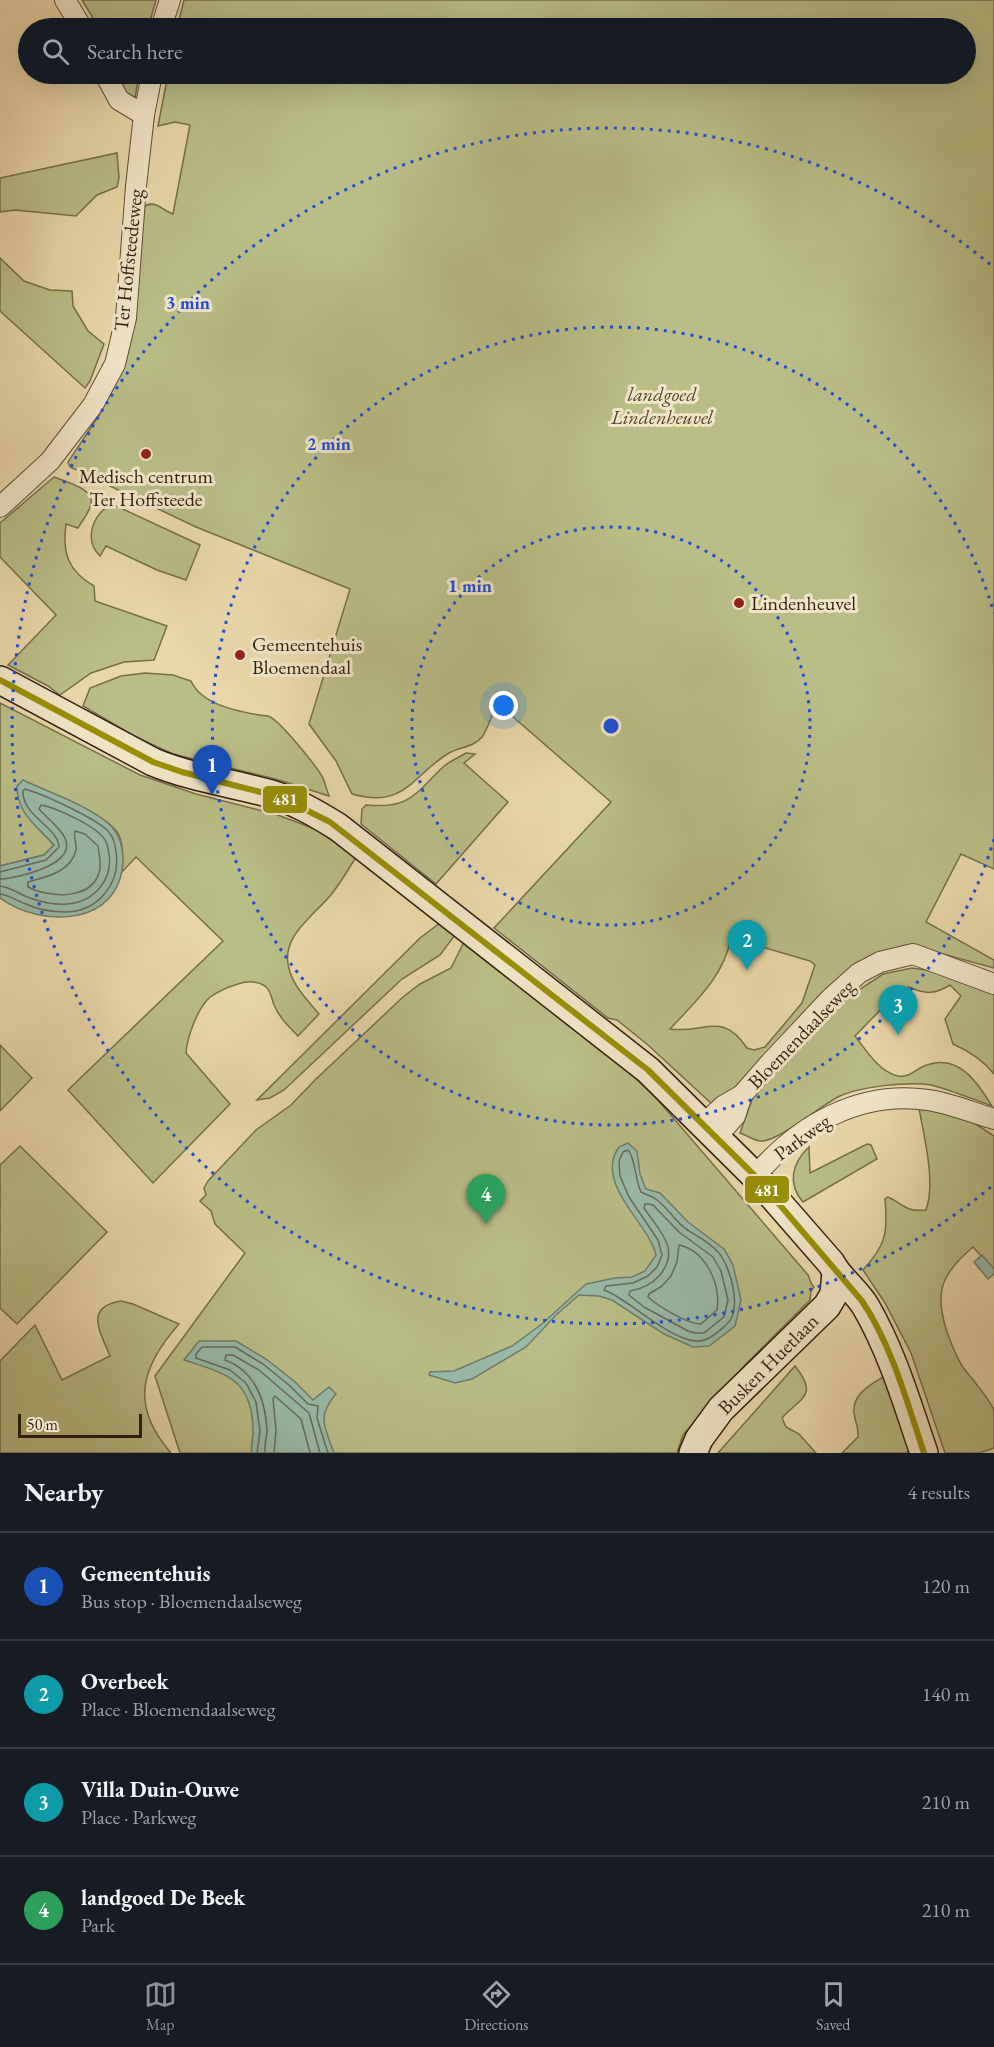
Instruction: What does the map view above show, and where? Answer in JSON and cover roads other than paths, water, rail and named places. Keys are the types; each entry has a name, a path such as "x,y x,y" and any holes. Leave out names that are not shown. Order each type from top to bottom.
{"street":[{"path":"65,0 76,18"},
{"path":"164,18 170,0"},
{"path":"110,84 119,100 144,115"},
{"name":"Ter Hoffsteedeweg","path":"0,507 50,461 93,405 115,363 126,318 136,186 150,84"},
{"path":"0,680 153,762 176,771 273,795 311,811 339,827 648,1070 755,1176 831,1263 836,1274 865,1305 890,1355 924,1453"},
{"name":"Bloemendaalseweg","path":"710,1130 723,1106 742,1095 830,999 859,973 880,962 913,954 994,984"},
{"name":"Parkweg","path":"755,1176 795,1137 819,1120 854,1105 874,1100 929,1100 994,1119"},
{"name":"Busken Huetlaan","path":"693,1453 699,1439 722,1409 827,1306 834,1294 836,1274"}],"water":[{"path":"23,780 94,813 117,834 123,856 119,882 109,898 95,909 77,915 57,917 18,908 0,898 0,866 44,855 54,845 29,819 20,804 17,786"},
{"path":"628,1143 637,1151 640,1174 646,1189 660,1193 688,1222 724,1249 733,1265 741,1300 735,1326 709,1346 693,1347 664,1334 612,1300 599,1296 579,1295 556,1315 526,1347 472,1379 455,1383 429,1375 430,1372 454,1371 512,1346 542,1324 586,1284 632,1277 645,1271 656,1255 652,1243 622,1197 613,1173 613,1160 619,1147"},
{"path":"982,1255 994,1269 994,1274 988,1279 974,1262"},
{"path":"199,1341 236,1341 266,1359 294,1381 313,1400 329,1387 336,1394 326,1409 324,1422 334,1453 252,1453 251,1413 248,1399 242,1389 224,1375 184,1360"}],"place":[{"name":"Medisch centrum Ter Hoffsteede","path":"146,454"},
{"name":"Lindenheuvel","path":"739,603"},
{"name":"Gemeentehuis Bloemendaal","path":"240,655"},
{"name":"Gemeentehuis","path":"212,795"},
{"name":"Overbeek","path":"747,970"},
{"name":"Villa Duin-Ouwe","path":"898,1035"},
{"name":"landgoed De Beek","path":"486,1224"}],"park label":[{"name":"landgoed Lindenheuvel","path":"662,406"}]}
